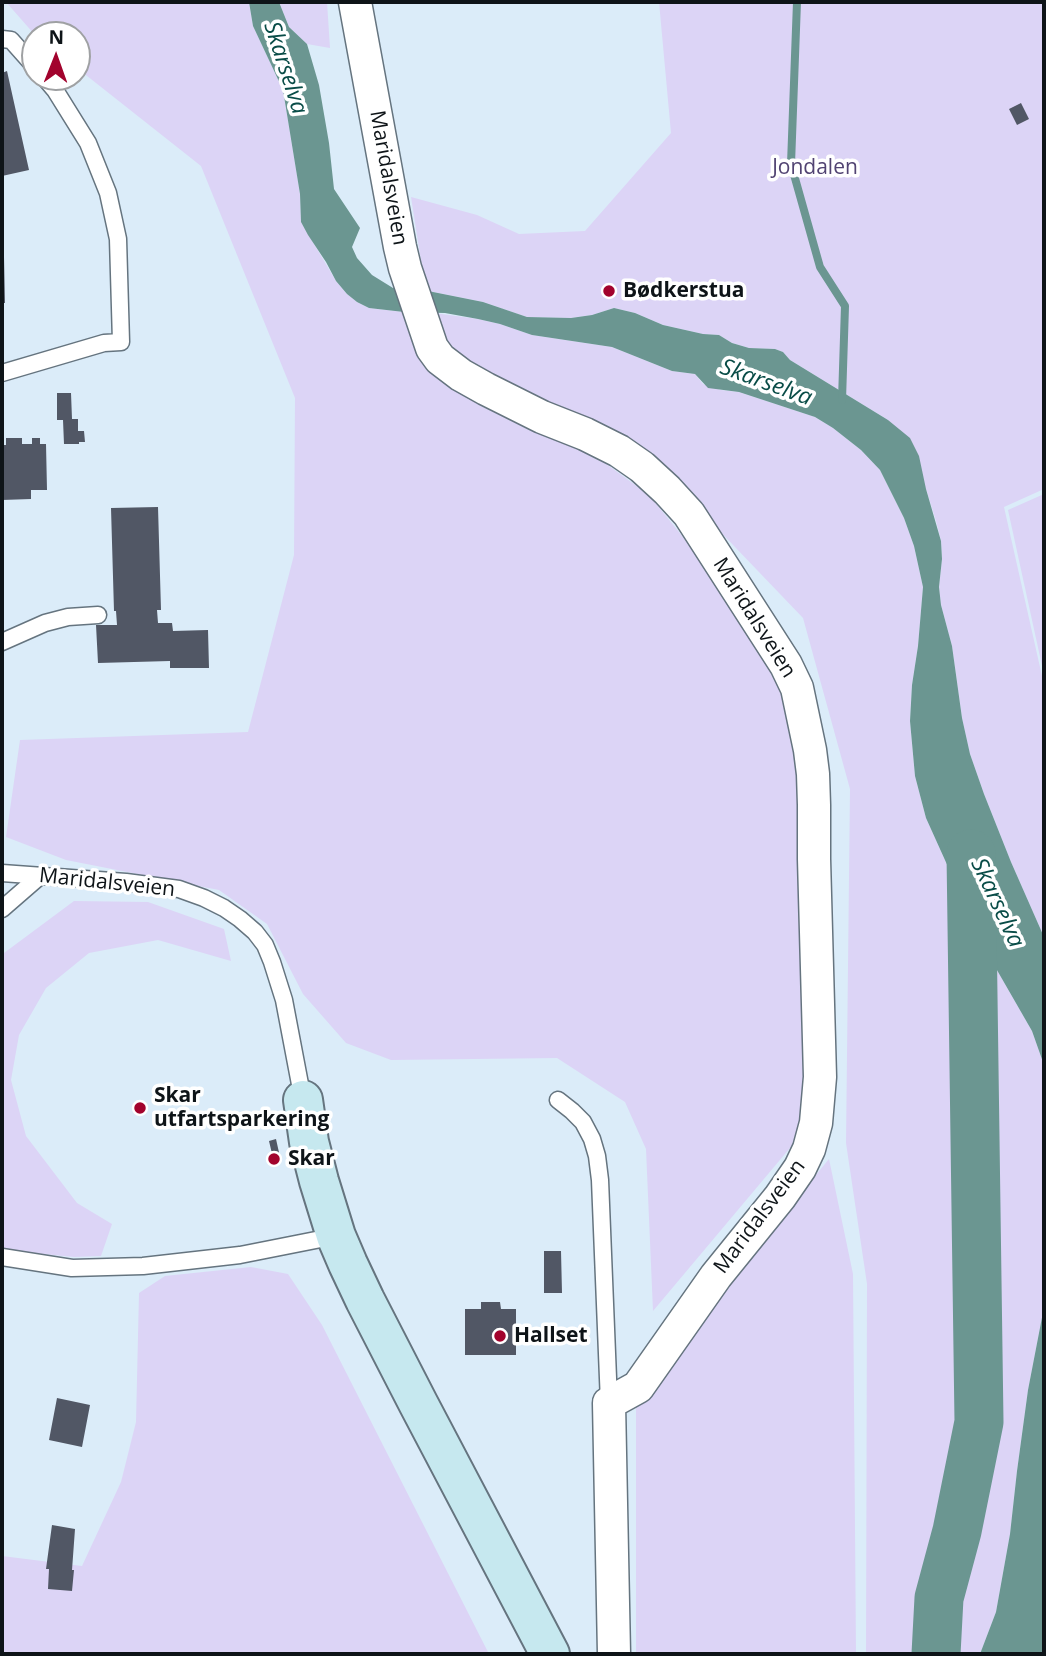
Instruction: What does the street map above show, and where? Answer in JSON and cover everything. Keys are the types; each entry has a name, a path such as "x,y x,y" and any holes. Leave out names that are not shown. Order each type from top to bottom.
{"street":[{"name":"Maridalsveien","path":"355,2 405,268 432,348 440,359 461,375 542,417 619,451 667,490 689,514 786,665 797,688 806,728 814,795 820,1077 816,1123 810,1149 780,1197 716,1276 638,1387 609,1403"},
{"name":"Maridalsveien","path":"303,1100 309,1142 336,1236 365,1300 550,1654"},
{"path":"609,1403 614,1654"}],"lane":[{"path":"2,38 11,40 21,51"},
{"path":"2,373 104,343 121,342 118,239 108,193 88,143 56,91"},
{"path":"2,642 45,623 68,617 98,615"},
{"name":"Maridalsveien","path":"2,873 126,882 179,889 204,898 240,919 255,932 272,962 284,1000 303,1100"},
{"path":"2,909 40,876"},
{"path":"558,1100 583,1122 597,1156 609,1403"},
{"path":"2,1257 72,1268 143,1266 240,1255 336,1236"}],"green space":[{"path":"6,2 249,2 253,26 283,90 300,194 301,222 336,281 347,294 369,308 404,312 433,371 453,389 483,407 594,455 649,495 764,637 808,763 817,1076 795,1142 653,1311 646,1149 625,1102 557,1058 391,1060 346,1043 303,994 267,924 219,890 66,860 6,837 20,740 248,732 294,555 295,398 201,166 91,79 91,21 23,21"},
{"path":"279,2 327,2 330,48 307,44 289,27"},
{"name":"Jondalen","path":"659,2 1044,2 1044,489 1004,507 1044,685 1044,937 1011,862 970,754 952,646 941,605 941,541 926,489 888,420 775,349 749,348 732,343 719,335 663,325 635,313 614,308 571,318 527,317 483,302 428,291 411,197 477,215 519,234 585,231 671,133"},
{"path":"434,313 478,319 532,335 612,347 672,371 695,374 703,384 739,392 815,417 861,450 880,470 904,518 914,546 923,587 910,721 915,776 926,818 986,951 1032,1031 1044,1065 1044,1307 1028,1390 1010,1534 996,1612 980,1654 866,1654 867,1284 846,1143 850,789 803,618 666,475 467,365 443,339"},
{"path":"1044,494 1044,675 1008,510"},
{"path":"74,901 148,902 224,929 231,961 158,940 89,953 46,988 19,1035 11,1080 26,1136 77,1203 112,1224 101,1256 74,1257 2,1250 2,958 4,953"},
{"path":"829,1159 853,1274 856,1654 636,1654 636,1393"},
{"path":"251,1267 288,1274 322,1325 489,1654 2,1654 2,1556 82,1566 121,1482 136,1422 139,1293 165,1276"}],"water":[{"name":"Skarselva","path":"249,2 279,2 289,27 307,44 319,85 334,189 360,228 352,247 357,258 372,275 393,288 428,291 483,302 527,317 571,318 614,308 635,313 663,325 719,335 732,343 749,348 775,349 888,420 910,438 919,456 941,541 941,605 952,646 970,754 1011,862 1044,937 1044,1065 1032,1031 986,951 926,818 915,776 910,721 923,587 914,546 904,518 880,470 861,450 815,417 739,392 708,388 695,374 672,371 612,347 532,335 500,324 445,313 369,308 357,302 336,281 301,222 300,194 283,90 253,26"},
{"path":"1044,1307 1044,1654 980,1654 996,1612 1010,1534 1028,1390"}],"building":[{"path":"7,71 29,170 2,176 2,73"},
{"path":"1021,103 1029,119 1017,125 1009,109"},
{"path":"4,257 5,303 2,303"},
{"path":"57,393 71,393 72,419 78,419 78,431 84,431 85,442 64,444 63,420 57,420"},
{"path":"6,438 22,438 22,444 32,444 32,438 40,438 40,444 46,444 47,490 31,490 31,499 2,500 2,445 6,445"},
{"path":"158,507 161,610 157,610 158,623 172,623 173,631 208,630 209,668 170,668 170,661 98,663 96,625 117,625 114,611 111,508"},
{"path":"276,1139 280,1157 273,1158 269,1141"},
{"path":"544,1251 561,1251 562,1293 544,1293"},
{"path":"481,1302 500,1302 501,1309 516,1309 516,1355 465,1355 465,1309 481,1309"},
{"path":"57,1398 90,1405 82,1447 49,1440"},
{"path":"52,1525 75,1529 72,1591 48,1589 49,1569 46,1569"}],"waterway":[{"path":"797,2 791,164 820,267 845,306 842,400"},
{"name":"Skarselva","path":"936,1654 939,1598 957,1531 979,1422 971,854"}],"place":[{"name":"Bødkerstua","path":"609,291"},
{"name":"Skar utfartsparkering","path":"140,1108"},
{"name":"Skar","path":"274,1159"},
{"name":"Hallset","path":"500,1336"}]}
